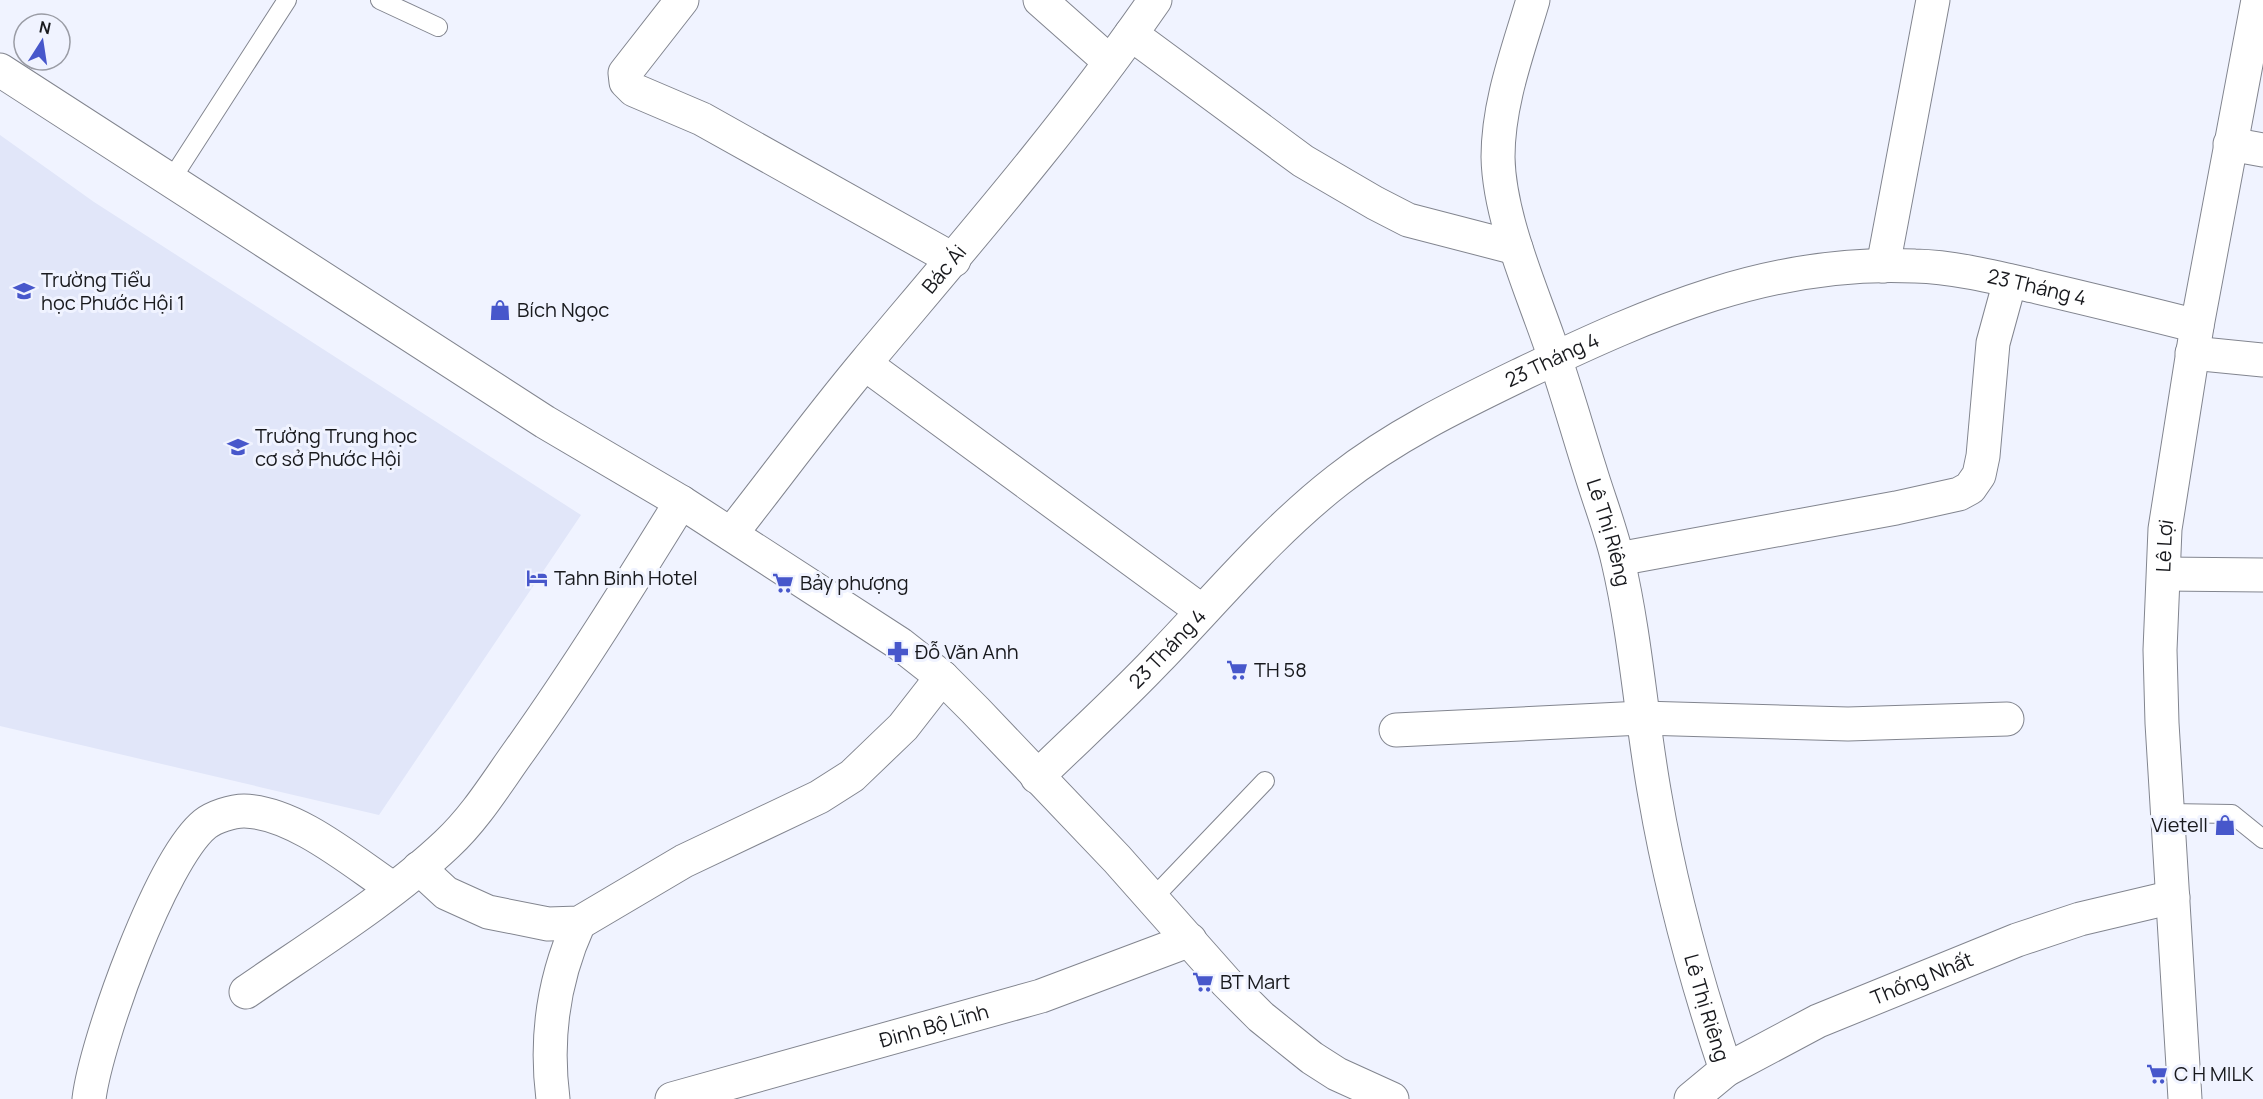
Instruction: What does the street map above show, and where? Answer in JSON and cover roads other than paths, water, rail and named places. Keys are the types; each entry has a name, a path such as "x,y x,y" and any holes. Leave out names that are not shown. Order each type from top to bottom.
{"street":[{"path":"682,0 625,73 626,82 634,90 702,118 954,260"},
{"path":"1040,0 1110,63"},
{"name":"Bác Ái","path":"731,534 865,364 954,260 1110,63 1155,0"},
{"name":"Lê Thị Riêng","path":"1533,0 1506,93 1499,146 1505,198 1516,248 1555,358 1618,559 1630,625 1642,718 1675,895 1697,982 1726,1070"},
{"path":"1883,266 1932,0"},
{"name":"Lê Lợi","path":"2185,1099 2160,650 2168,501 2194,339 2258,0"},
{"path":"1131,34 1303,161 1375,204 1408,220 1516,248"},
{"path":"0,70 545,422 681,502 900,644 942,677 1153,898 1226,982 1287,1039 1337,1074 1375,1096"},
{"path":"2230,144 2263,150"},
{"name":"23 Tháng 4","path":"1037,777 1157,660 1202,611 1337,480 1413,429 1624,325 1756,280 1809,271 1883,266 1960,270 2010,281 2263,360"},
{"path":"1618,559 1896,508 1959,494 1970,488 1979,475 1983,456 1993,343 2010,281"},
{"path":"865,364 1202,611"},
{"path":"246,992 392,888 449,842 480,805 573,674 681,502"},
{"path":"2164,574 2263,575"},
{"path":"419,868 446,893 488,912 548,924 579,923 684,861 819,797 852,776 903,727 942,677"},
{"path":"1396,730 1642,718 1848,724 2007,719"},
{"path":"89,1099 111,1013 146,924 175,863 206,823 243,811 270,817 300,828 392,888"},
{"name":"Thống Nhất","path":"1691,1099 1726,1070 1818,1020 2017,940 2080,919 2173,897"},
{"path":"553,1099 550,1067 551,1018 564,955 579,923"},
{"name":"Đinh Bộ Lĩnh","path":"672,1099 989,1011 1080,983 1190,940"}],"lane":[{"path":"171,180 287,0"},
{"path":"380,0 438,27"},
{"path":"1153,898 1265,781"},
{"path":"2169,813 2232,814 2263,839"}],"place":[{"name":"Trường Tiểu học Phước Hội 1","path":"24,291"},
{"name":"Bích Ngọc","path":"500,310"},
{"name":"Trường Trung học cơ sở Phước Hội","path":"238,447"},
{"name":"Tahn Binh Hotel","path":"537,578"},
{"name":"Bảy phượng","path":"783,583"},
{"name":"Đỗ Văn Anh","path":"898,652"},
{"name":"TH 58","path":"1237,670"},
{"name":"Vietell","path":"2225,825"},
{"name":"BT Mart","path":"1203,982"},
{"name":"C H MILK","path":"2157,1074"}]}
